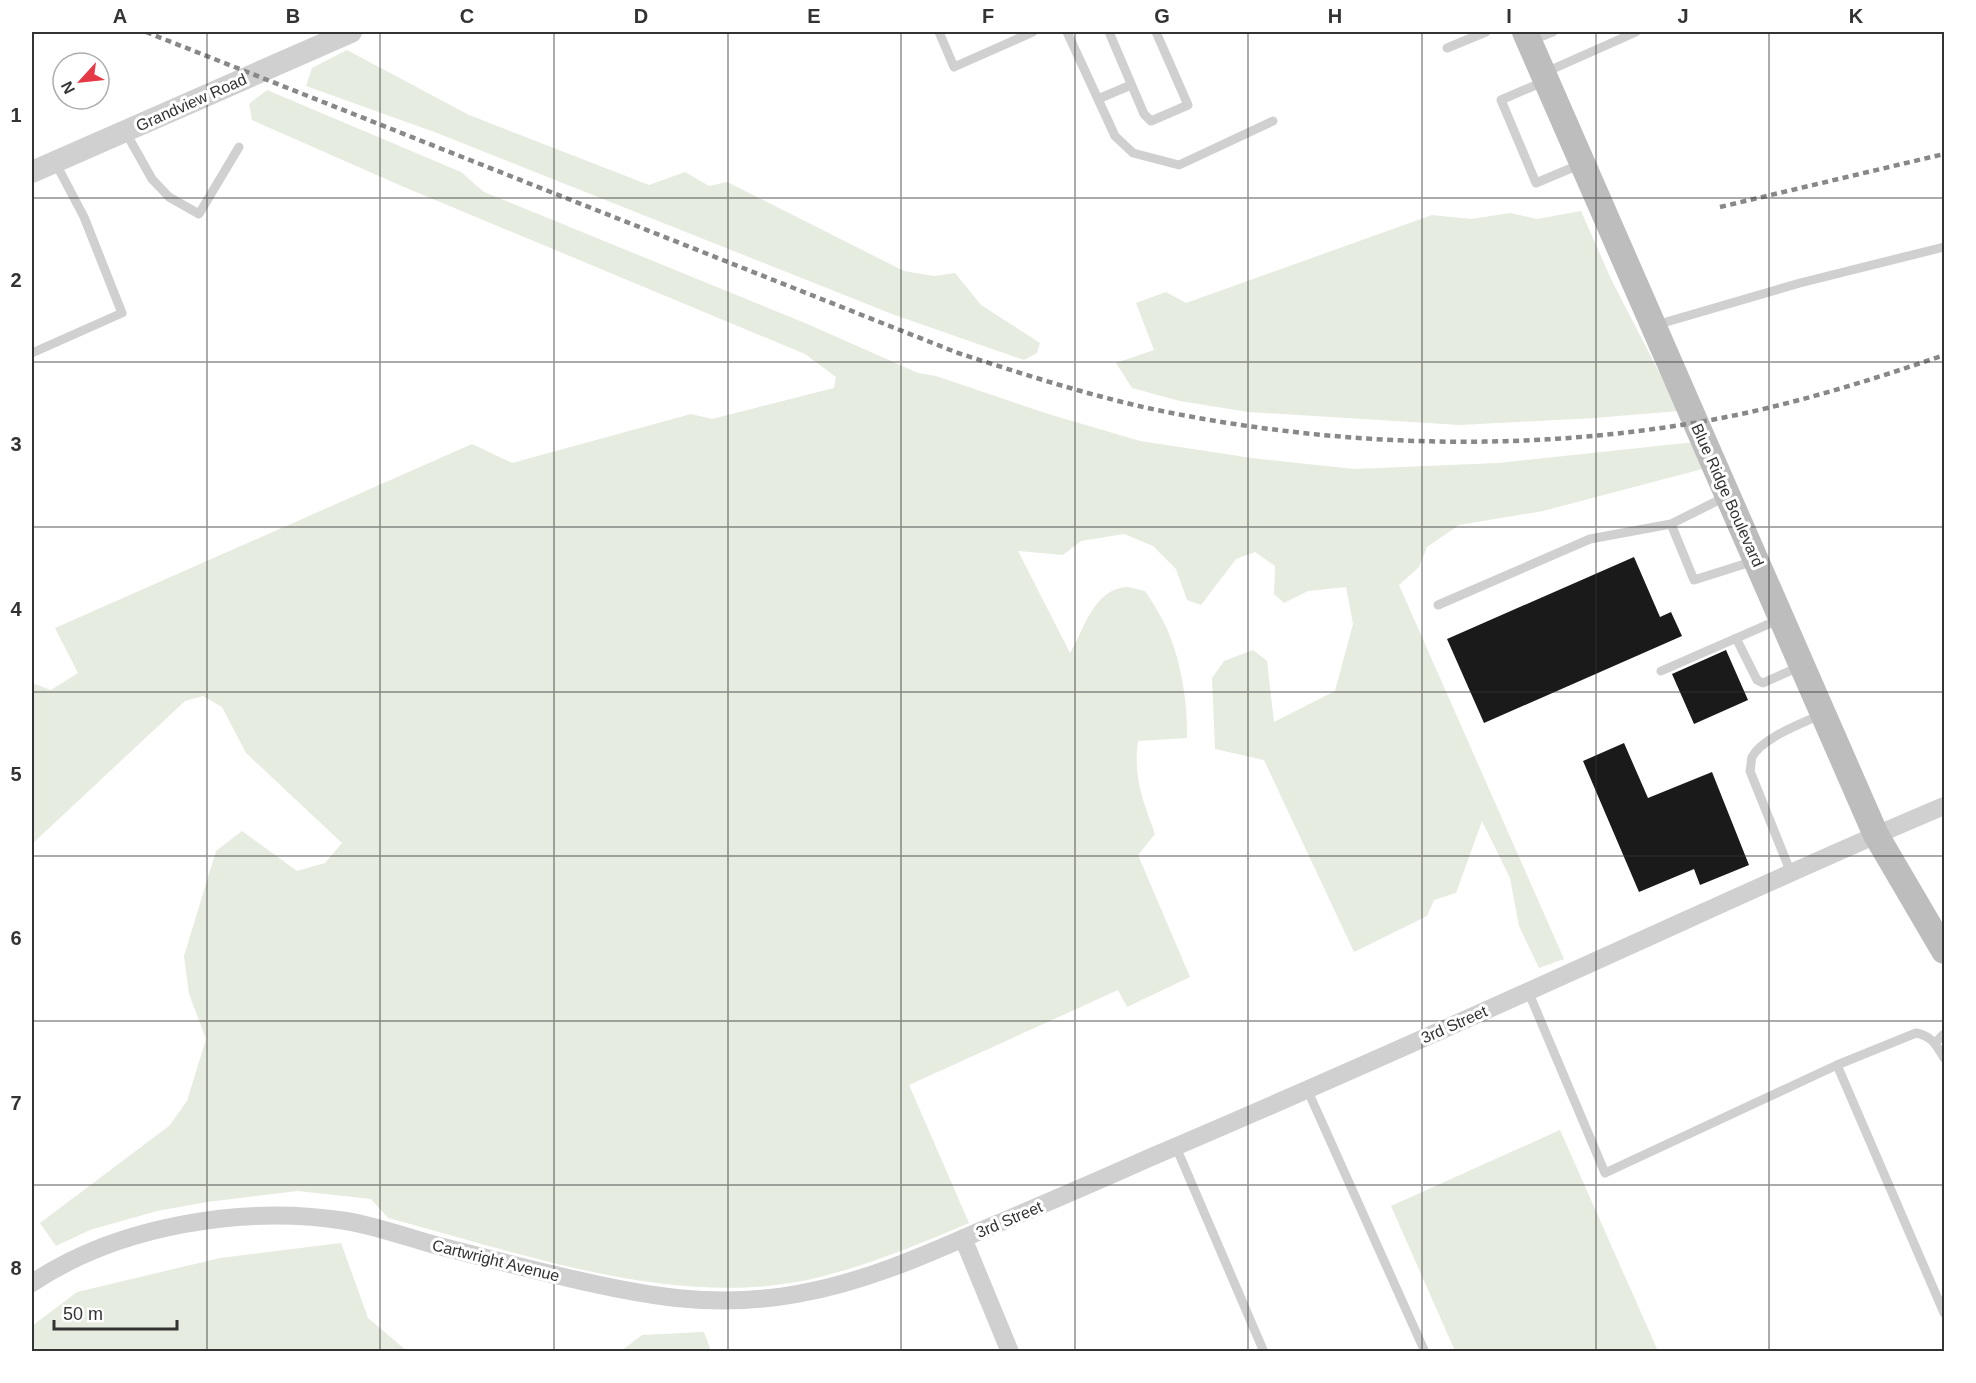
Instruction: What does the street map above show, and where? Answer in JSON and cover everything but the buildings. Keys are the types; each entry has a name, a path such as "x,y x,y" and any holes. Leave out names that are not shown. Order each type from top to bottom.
{"main road":[{"name":"Blue Ridge Boulevard","path":"1527,36 1876,834 1944,951"}],"street":[{"name":"Grandview Road","path":"32,172 351,32"},
{"name":"3rd Street","path":"963,1238 1176,1147 1876,834 1944,807"},
{"name":"Cartwright Avenue","path":"32,1283 87,1254 138,1234 192,1223 246,1218 304,1217 350,1222 493,1260 637,1294 719,1301 759,1300 848,1283 963,1238"},
{"path":"963,1238 1010,1352"}],"lane":[{"path":"939,32 954,67 1033,32"},
{"path":"1067,32 1115,136 1133,153 1179,165 1273,122"},
{"path":"1109,32 1144,114 1151,121 1188,105 1156,32"},
{"path":"1447,48 1486,32"},
{"path":"1527,36 1553,32"},
{"path":"1583,163 1536,183 1501,100 1636,32"},
{"path":"1098,99 1131,85"},
{"path":"125,131 152,178 169,197 199,214 239,147"},
{"path":"32,353 122,313 84,217 55,162"},
{"path":"1654,325 1800,283 1944,247"},
{"path":"1438,605 1590,539 1671,524 1728,496"},
{"path":"1671,524 1694,580 1756,560"},
{"path":"1661,671 1782,618"},
{"path":"1736,639 1757,680 1763,683 1803,666"},
{"path":"1791,873 1750,771 1752,757 1764,744 1785,731 1824,713"},
{"path":"1528,991 1605,1173 1837,1065 1916,1033 1927,1035 1935,1042 1944,1058"},
{"path":"1935,1042 1944,1034"},
{"path":"1837,1065 1944,1313"},
{"path":"1307,1089 1425,1352"},
{"path":"1176,1147 1264,1352"}],"shaded area":[{"path":"347,50 469,115 649,185 685,172 709,186 727,182 904,271 934,276 955,273 981,305 1040,343 1037,353 1024,360 892,314 437,133 306,86 312,68"},
{"path":"267,90 461,172 484,192 805,323 918,373 936,376 1045,413 1140,441 1252,458 1354,469 1498,463 1695,442 1706,468 1543,511 1459,525 1427,547 1419,567 1399,585 1564,959 1539,968 1519,926 1510,878 1482,821 1456,893 1434,900 1427,916 1354,952 1264,760 1215,749 1212,678 1224,661 1253,650 1267,661 1274,722 1335,691 1353,624 1346,587 1308,591 1284,603 1274,594 1275,566 1255,552 1236,559 1201,605 1187,600 1176,569 1153,546 1124,534 1081,541 1063,555 1018,551 1070,653 1097,603 1105,595 1126,587 1145,591 1174,646 1182,677 1187,738 1138,741 1138,778 1155,834 1138,855 1190,977 1127,1007 1118,990 909,1085 969,1223 879,1259 824,1276 771,1286 716,1288 660,1283 549,1262 388,1218 371,1199 298,1191 207,1202 157,1211 90,1230 56,1246 40,1223 169,1126 187,1101 206,1039 189,994 184,956 216,851 242,831 297,871 325,863 342,843 246,753 222,707 203,696 185,701 32,844 32,683 51,690 78,673 55,628 472,444 512,463 691,414 712,419 834,388 836,377 805,354 404,187 252,120 249,104"},
{"path":"1581,211 1611,279 1679,411 1460,425 1248,412 1180,401 1132,388 1116,363 1154,350 1136,303 1166,292 1186,303 1432,215 1471,219 1510,213 1537,219"},
{"path":"1560,1130 1658,1351 1455,1351 1391,1206"},
{"path":"341,1243 368,1318 407,1351 32,1351 32,1326 77,1292 220,1258"},
{"path":"704,1332 711,1351 621,1351 642,1335"}],"railway":[{"path":"146,32 958,353 1097,396 1182,415 1244,425 1368,439 1431,441 1556,439 1681,425 1747,413 1847,386 1944,355"},
{"path":"1720,207 1944,154"}]}
